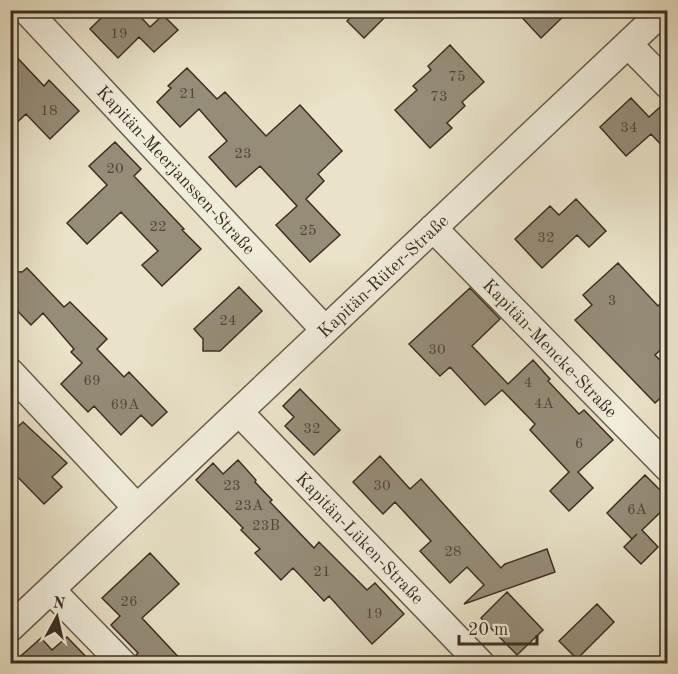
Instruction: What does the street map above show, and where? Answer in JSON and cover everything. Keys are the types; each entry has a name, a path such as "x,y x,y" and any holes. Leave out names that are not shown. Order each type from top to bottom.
{"street":[{"name":"Kapitän-Meerjanssen-Straße","path":"26,10 325,330"},
{"name":"Kapitän-Rüter-Straße","path":"10,628 664,10"},
{"path":"628,44 668,85"},
{"name":"Kapitän-Mencke-Straße","path":"433,228 668,468"},
{"path":"10,372 137,508"},
{"name":"Kapitän-Lüken-Straße","path":"239,411 481,663"},
{"path":"51,590 123,663"}],"building":[{"path":"109,10 134,10 150,27 163,15 178,30 154,52 139,37 118,58 90,29"},
{"path":"358,10 392,10 364,38 347,21"},
{"path":"515,10 570,10 541,38"},
{"path":"450,45 484,82 462,102 465,106 447,123 452,128 430,148 395,110 417,90 413,86 431,70 428,66"},
{"path":"10,50 44,86 49,80 79,111 50,139 26,114 10,129"},
{"path":"187,68 217,99 225,92 266,136 300,105 342,151 318,174 324,181 306,199 340,235 310,262 276,225 297,206 260,166 236,187 209,157 227,141 199,109 180,127 157,102 171,88 168,86"},
{"path":"631,98 649,117 668,100 668,152 651,134 626,156 600,127"},
{"path":"115,142 141,169 134,176 201,249 162,286 142,265 158,251 121,212 87,244 67,223 107,185 89,166"},
{"path":"576,199 606,231 589,247 577,235 542,268 515,239 550,206 559,215"},
{"path":"618,263 658,306 668,296 668,343 655,355 668,368 668,391 655,403 575,320 592,305 583,295"},
{"path":"27,268 64,307 70,302 107,339 97,349 124,377 129,372 167,412 152,426 141,415 121,435 94,406 88,412 61,384 82,363 71,352 74,349 43,313 31,325 10,303 10,271 22,272"},
{"path":"239,287 262,311 220,351 203,351 203,339 194,329"},
{"path":"470,288 500,319 472,346 508,384 533,360 550,379 548,381 579,414 584,410 613,440 578,472 593,488 569,511 550,491 569,472 530,430 535,424 502,390 485,405 450,367 440,376 409,344"},
{"path":"300,389 340,430 314,455 285,426 294,417 283,406"},
{"path":"23,422 67,463 52,477 62,487 44,504 10,469 10,434"},
{"path":"380,456 410,489 421,479 501,568 505,564 547,549 555,572 464,604 484,585 467,567 450,583 420,551 431,541 395,502 383,514 353,482"},
{"path":"238,460 272,500 270,502 314,548 319,542 367,590 375,583 404,614 372,644 329,596 324,601 293,568 281,580 255,553 260,549 241,530 243,528 196,480 213,463 223,474"},
{"path":"645,475 668,498 668,505 642,530 658,547 641,564 624,547 632,539 607,513"},
{"path":"150,553 179,584 142,618 184,663 138,663 136,655 138,653 111,625 120,616 102,598"},
{"path":"507,592 543,630 517,655 481,618"},
{"path":"597,604 614,622 577,659 559,641"},
{"path":"67,637 92,663 13,663 41,638 52,650"}]}
